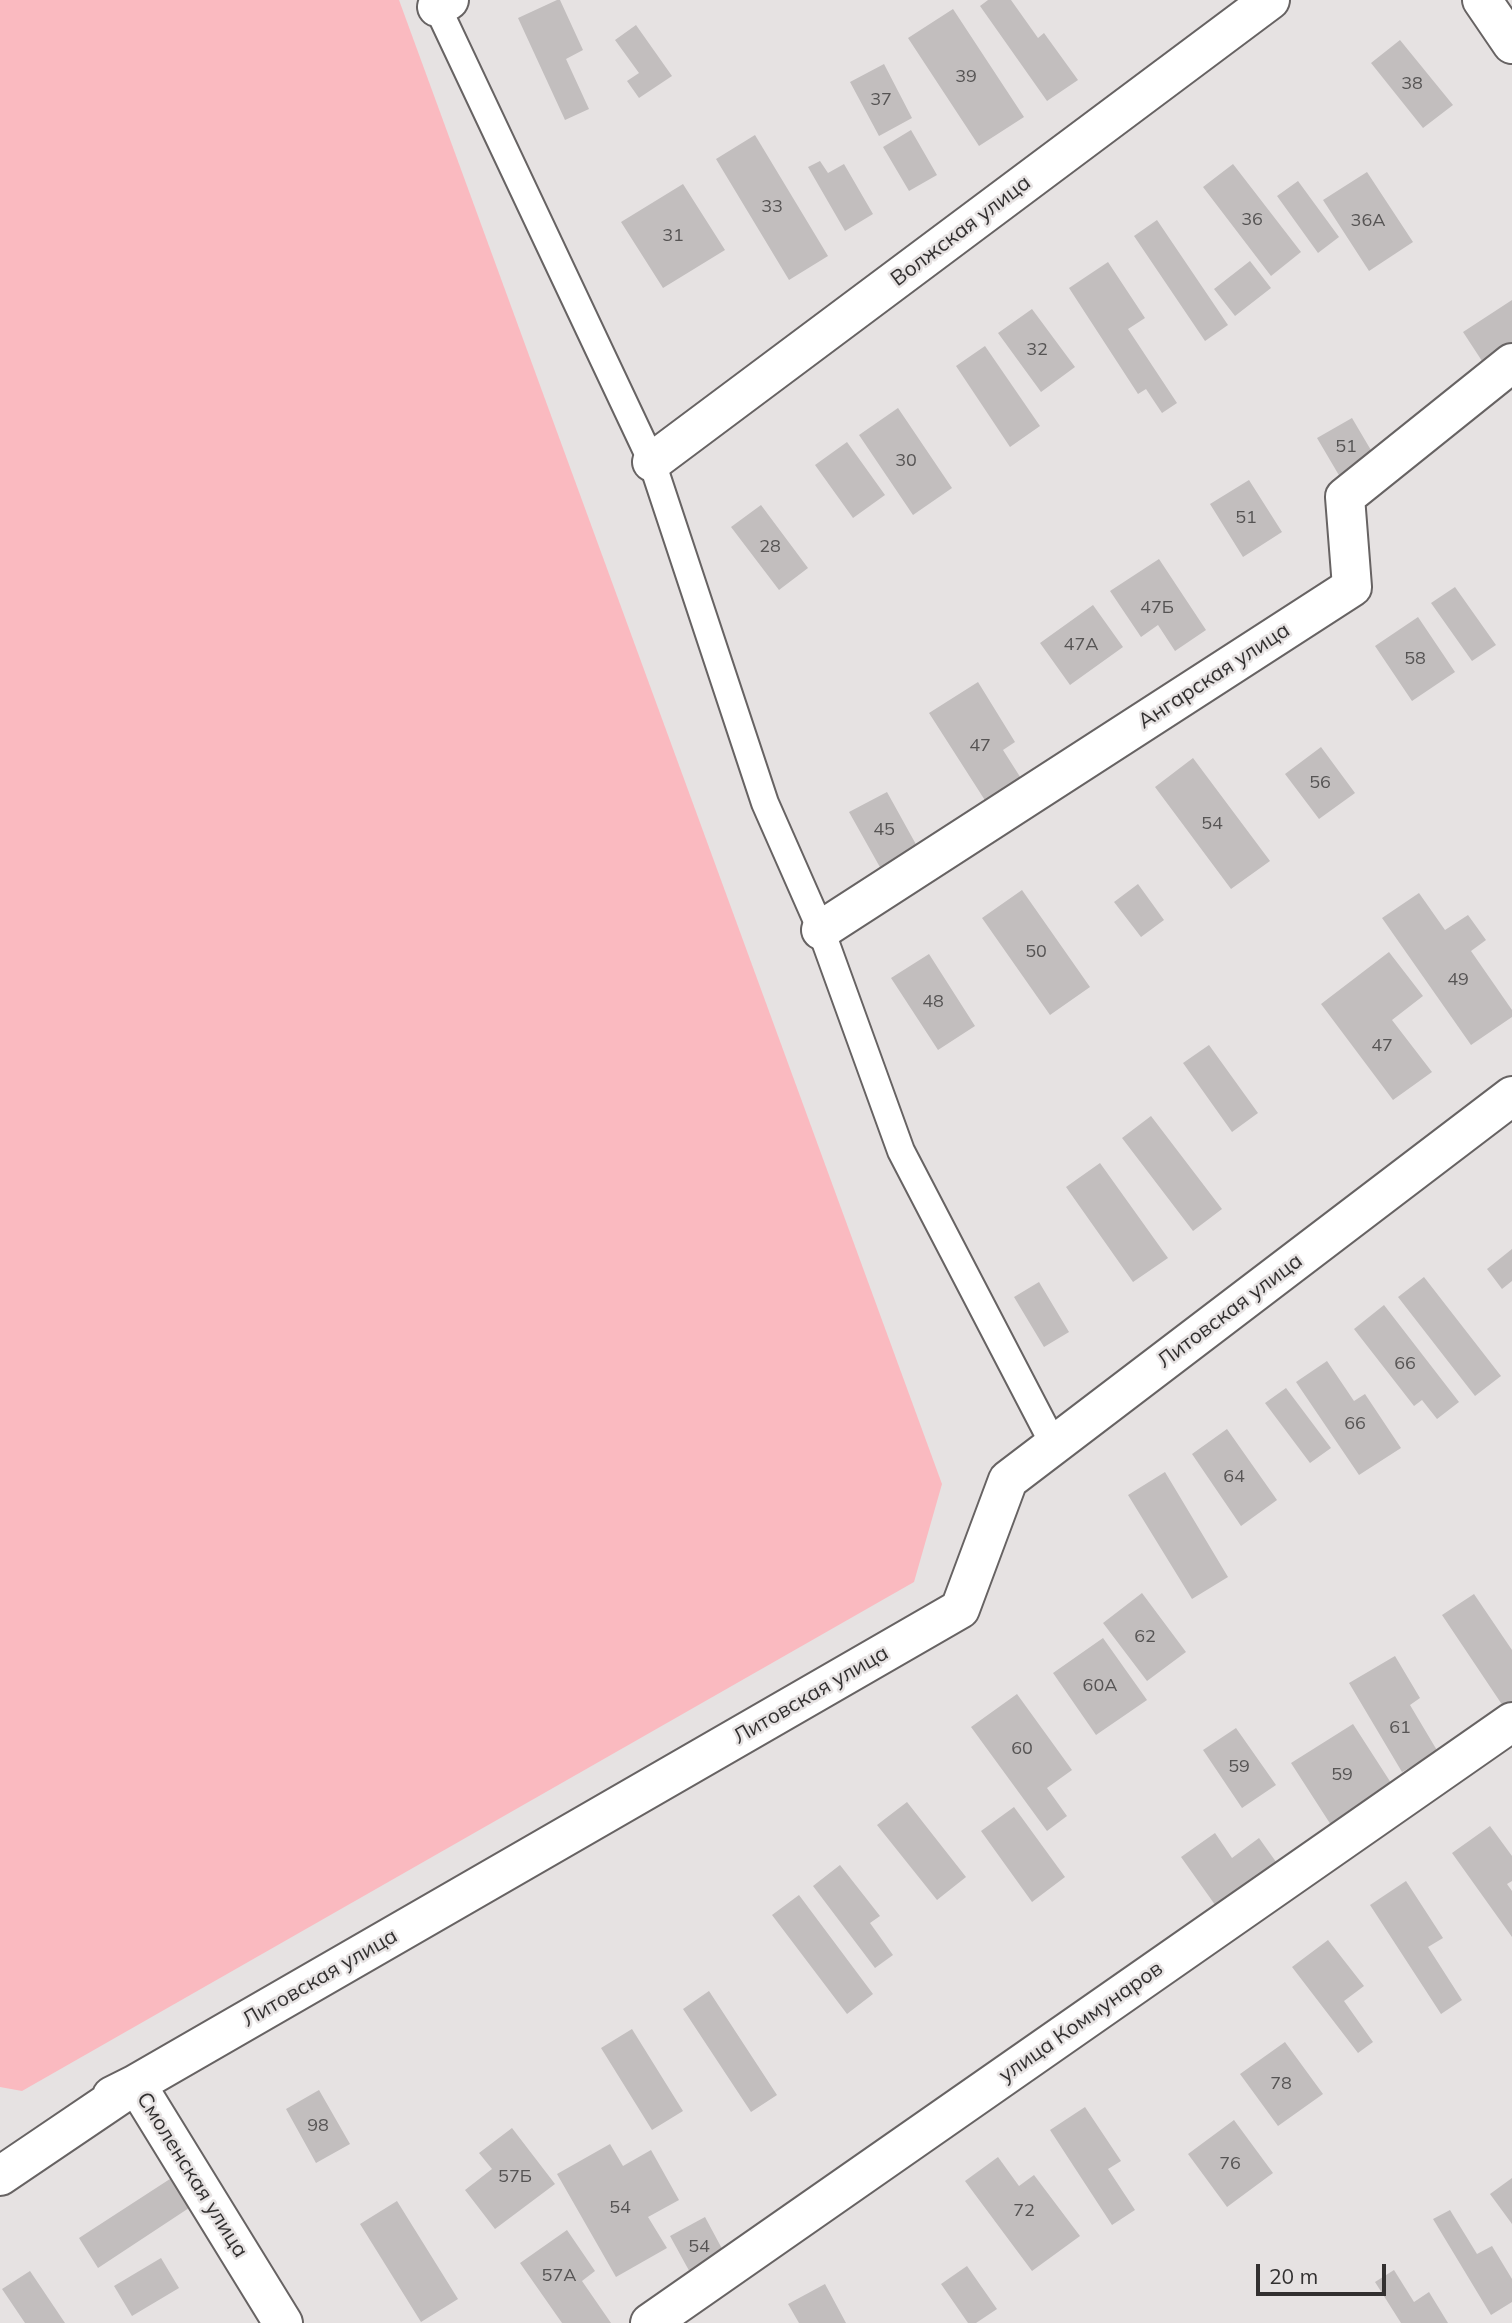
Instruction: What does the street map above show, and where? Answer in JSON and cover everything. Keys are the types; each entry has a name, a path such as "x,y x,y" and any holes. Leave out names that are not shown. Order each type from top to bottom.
{"street":[{"name":"Волжская улица","path":"652,462 1270,0"},
{"path":"1482,0 1512,44"},
{"name":"Ангарская улица","path":"821,930 1352,587 1345,497 1512,363"},
{"name":"Литовская улица","path":"0,2176 136,2084 960,1609 1008,1480 1512,1096"},
{"name":"улица Коммунаров","path":"650,2323 1512,1722"},
{"name":"Смоленская улица","path":"0,2150 136,2084 283,2323"}],"lane":[{"path":"440,2 652,462 765,803 821,930 901,1151 1054,1445"}],"shaded area":[{"path":"0,0 399,0 942,1484 914,1582 22,2091 0,2087"}],"building":[{"path":"560,0 583,50 566,59 589,109 565,120 518,18"},
{"path":"988,0 1011,0 1038,38 1044,33 1078,80 1047,101 980,6"},
{"path":"953,9 1024,117 979,146 908,38"},
{"path":"636,25 672,76 639,98 627,81 639,73 615,40"},
{"path":"1400,40 1453,105 1423,128 1371,63"},
{"path":"884,64 912,118 879,136 850,82"},
{"path":"911,130 937,175 909,191 883,147"},
{"path":"755,135 828,256 789,280 716,159"},
{"path":"820,161 828,173 844,164 873,214 845,231 808,167"},
{"path":"1233,164 1301,252 1271,276 1203,187"},
{"path":"1367,172 1413,242 1369,271 1323,200"},
{"path":"1298,181 1339,237 1318,253 1277,196"},
{"path":"683,184 725,250 663,288 621,222"},
{"path":"1157,220 1228,325 1205,341 1134,236"},
{"path":"1250,261 1271,288 1235,316 1214,289"},
{"path":"1108,262 1145,318 1128,329 1177,403 1162,413 1146,389 1138,394 1069,288"},
{"path":"1512,300 1512,346 1484,364 1463,332"},
{"path":"1032,309 1075,367 1041,392 998,333"},
{"path":"985,346 1040,426 1010,447 956,366"},
{"path":"898,408 952,488 913,515 859,435"},
{"path":"1352,418 1375,457 1340,477 1317,438"},
{"path":"847,442 885,495 853,518 815,465"},
{"path":"1249,480 1282,532 1243,557 1210,504"},
{"path":"761,505 808,568 779,590 731,527"},
{"path":"1159,559 1206,630 1175,651 1158,625 1141,637 1110,591"},
{"path":"1455,587 1496,645 1472,661 1431,603"},
{"path":"1093,605 1123,647 1070,685 1040,643"},
{"path":"1418,617 1455,672 1412,701 1375,646"},
{"path":"978,682 1015,742 1003,750 1024,783 988,805 929,713"},
{"path":"1321,747 1355,793 1319,819 1285,774"},
{"path":"1193,758 1270,861 1231,889 1155,787"},
{"path":"887,792 918,848 881,869 849,812"},
{"path":"1138,884 1164,920 1141,937 1114,902"},
{"path":"1022,890 1090,987 1050,1015 982,918"},
{"path":"1419,893 1445,930 1468,915 1486,940 1471,951 1512,1010 1512,1017 1471,1045 1382,918"},
{"path":"1389,952 1423,996 1392,1020 1432,1072 1393,1100 1321,1004"},
{"path":"929,954 975,1026 938,1050 891,978"},
{"path":"1209,1045 1258,1113 1232,1132 1183,1063"},
{"path":"1151,1116 1222,1209 1193,1231 1122,1138"},
{"path":"1100,1163 1168,1258 1133,1282 1066,1187"},
{"path":"1512,1249 1512,1281 1502,1289 1487,1269"},
{"path":"1424,1277 1501,1376 1475,1396 1398,1297"},
{"path":"1039,1282 1069,1332 1044,1347 1014,1297"},
{"path":"1384,1305 1459,1402 1437,1419 1422,1400 1414,1406 1354,1329"},
{"path":"1327,1361 1354,1401 1365,1394 1401,1448 1359,1475 1296,1382"},
{"path":"1286,1388 1331,1448 1310,1463 1265,1403"},
{"path":"1227,1429 1277,1500 1241,1526 1192,1454"},
{"path":"1165,1472 1228,1577 1192,1599 1128,1495"},
{"path":"1142,1593 1186,1652 1147,1681 1103,1623"},
{"path":"1474,1594 1512,1650 1512,1705 1505,1709 1442,1615"},
{"path":"1103,1638 1147,1700 1096,1735 1053,1673"},
{"path":"1395,1656 1420,1698 1410,1705 1438,1752 1402,1772 1349,1683"},
{"path":"1017,1694 1072,1770 1047,1788 1067,1816 1047,1831 971,1727"},
{"path":"1353,1724 1393,1786 1331,1825 1291,1763"},
{"path":"1236,1728 1276,1785 1242,1808 1203,1750"},
{"path":"907,1802 966,1877 937,1900 877,1825"},
{"path":"1014,1807 1065,1877 1032,1902 981,1831"},
{"path":"1490,1826 1512,1856 1512,1881 1507,1884 1512,1891 1512,1937 1452,1853"},
{"path":"1215,1833 1232,1858 1259,1838 1284,1873 1223,1916 1181,1857"},
{"path":"840,1865 880,1916 870,1923 893,1955 875,1968 813,1886"},
{"path":"1406,1881 1443,1938 1428,1947 1462,2000 1441,2014 1370,1905"},
{"path":"799,1895 873,1994 847,2014 772,1915"},
{"path":"1328,1940 1364,1986 1344,2001 1373,2042 1358,2053 1292,1967"},
{"path":"709,1991 777,2095 751,2112 683,2009"},
{"path":"632,2029 683,2111 652,2130 601,2048"},
{"path":"1285,2042 1323,2094 1278,2126 1240,2074"},
{"path":"319,2090 350,2144 316,2163 286,2109"},
{"path":"1085,2107 1121,2161 1108,2169 1135,2210 1112,2225 1050,2130"},
{"path":"1234,2120 1273,2173 1227,2207 1188,2154"},
{"path":"512,2128 555,2184 495,2229 465,2190 492,2169 479,2153"},
{"path":"610,2144 623,2166 651,2150 679,2200 648,2217 667,2248 616,2277 557,2174"},
{"path":"998,2157 1019,2186 1034,2175 1080,2236 1032,2271 965,2181"},
{"path":"173,2177 192,2206 98,2268 79,2238"},
{"path":"1512,2178 1512,2224 1490,2194"},
{"path":"397,2201 458,2299 421,2322 360,2224"},
{"path":"1450,2210 1477,2254 1492,2246 1512,2279 1512,2302 1491,2315 1433,2219"},
{"path":"705,2217 727,2258 692,2276 670,2236"},
{"path":"567,2230 595,2271 582,2281 611,2323 562,2323 520,2263"},
{"path":"161,2258 179,2288 132,2316 114,2286"},
{"path":"967,2266 997,2309 976,2323 968,2323 941,2284"},
{"path":"1394,2270 1414,2302 1429,2292 1448,2323 1401,2323 1375,2282"},
{"path":"30,2271 65,2323 25,2323 2,2289"},
{"path":"825,2284 846,2323 799,2323 788,2304"}]}
